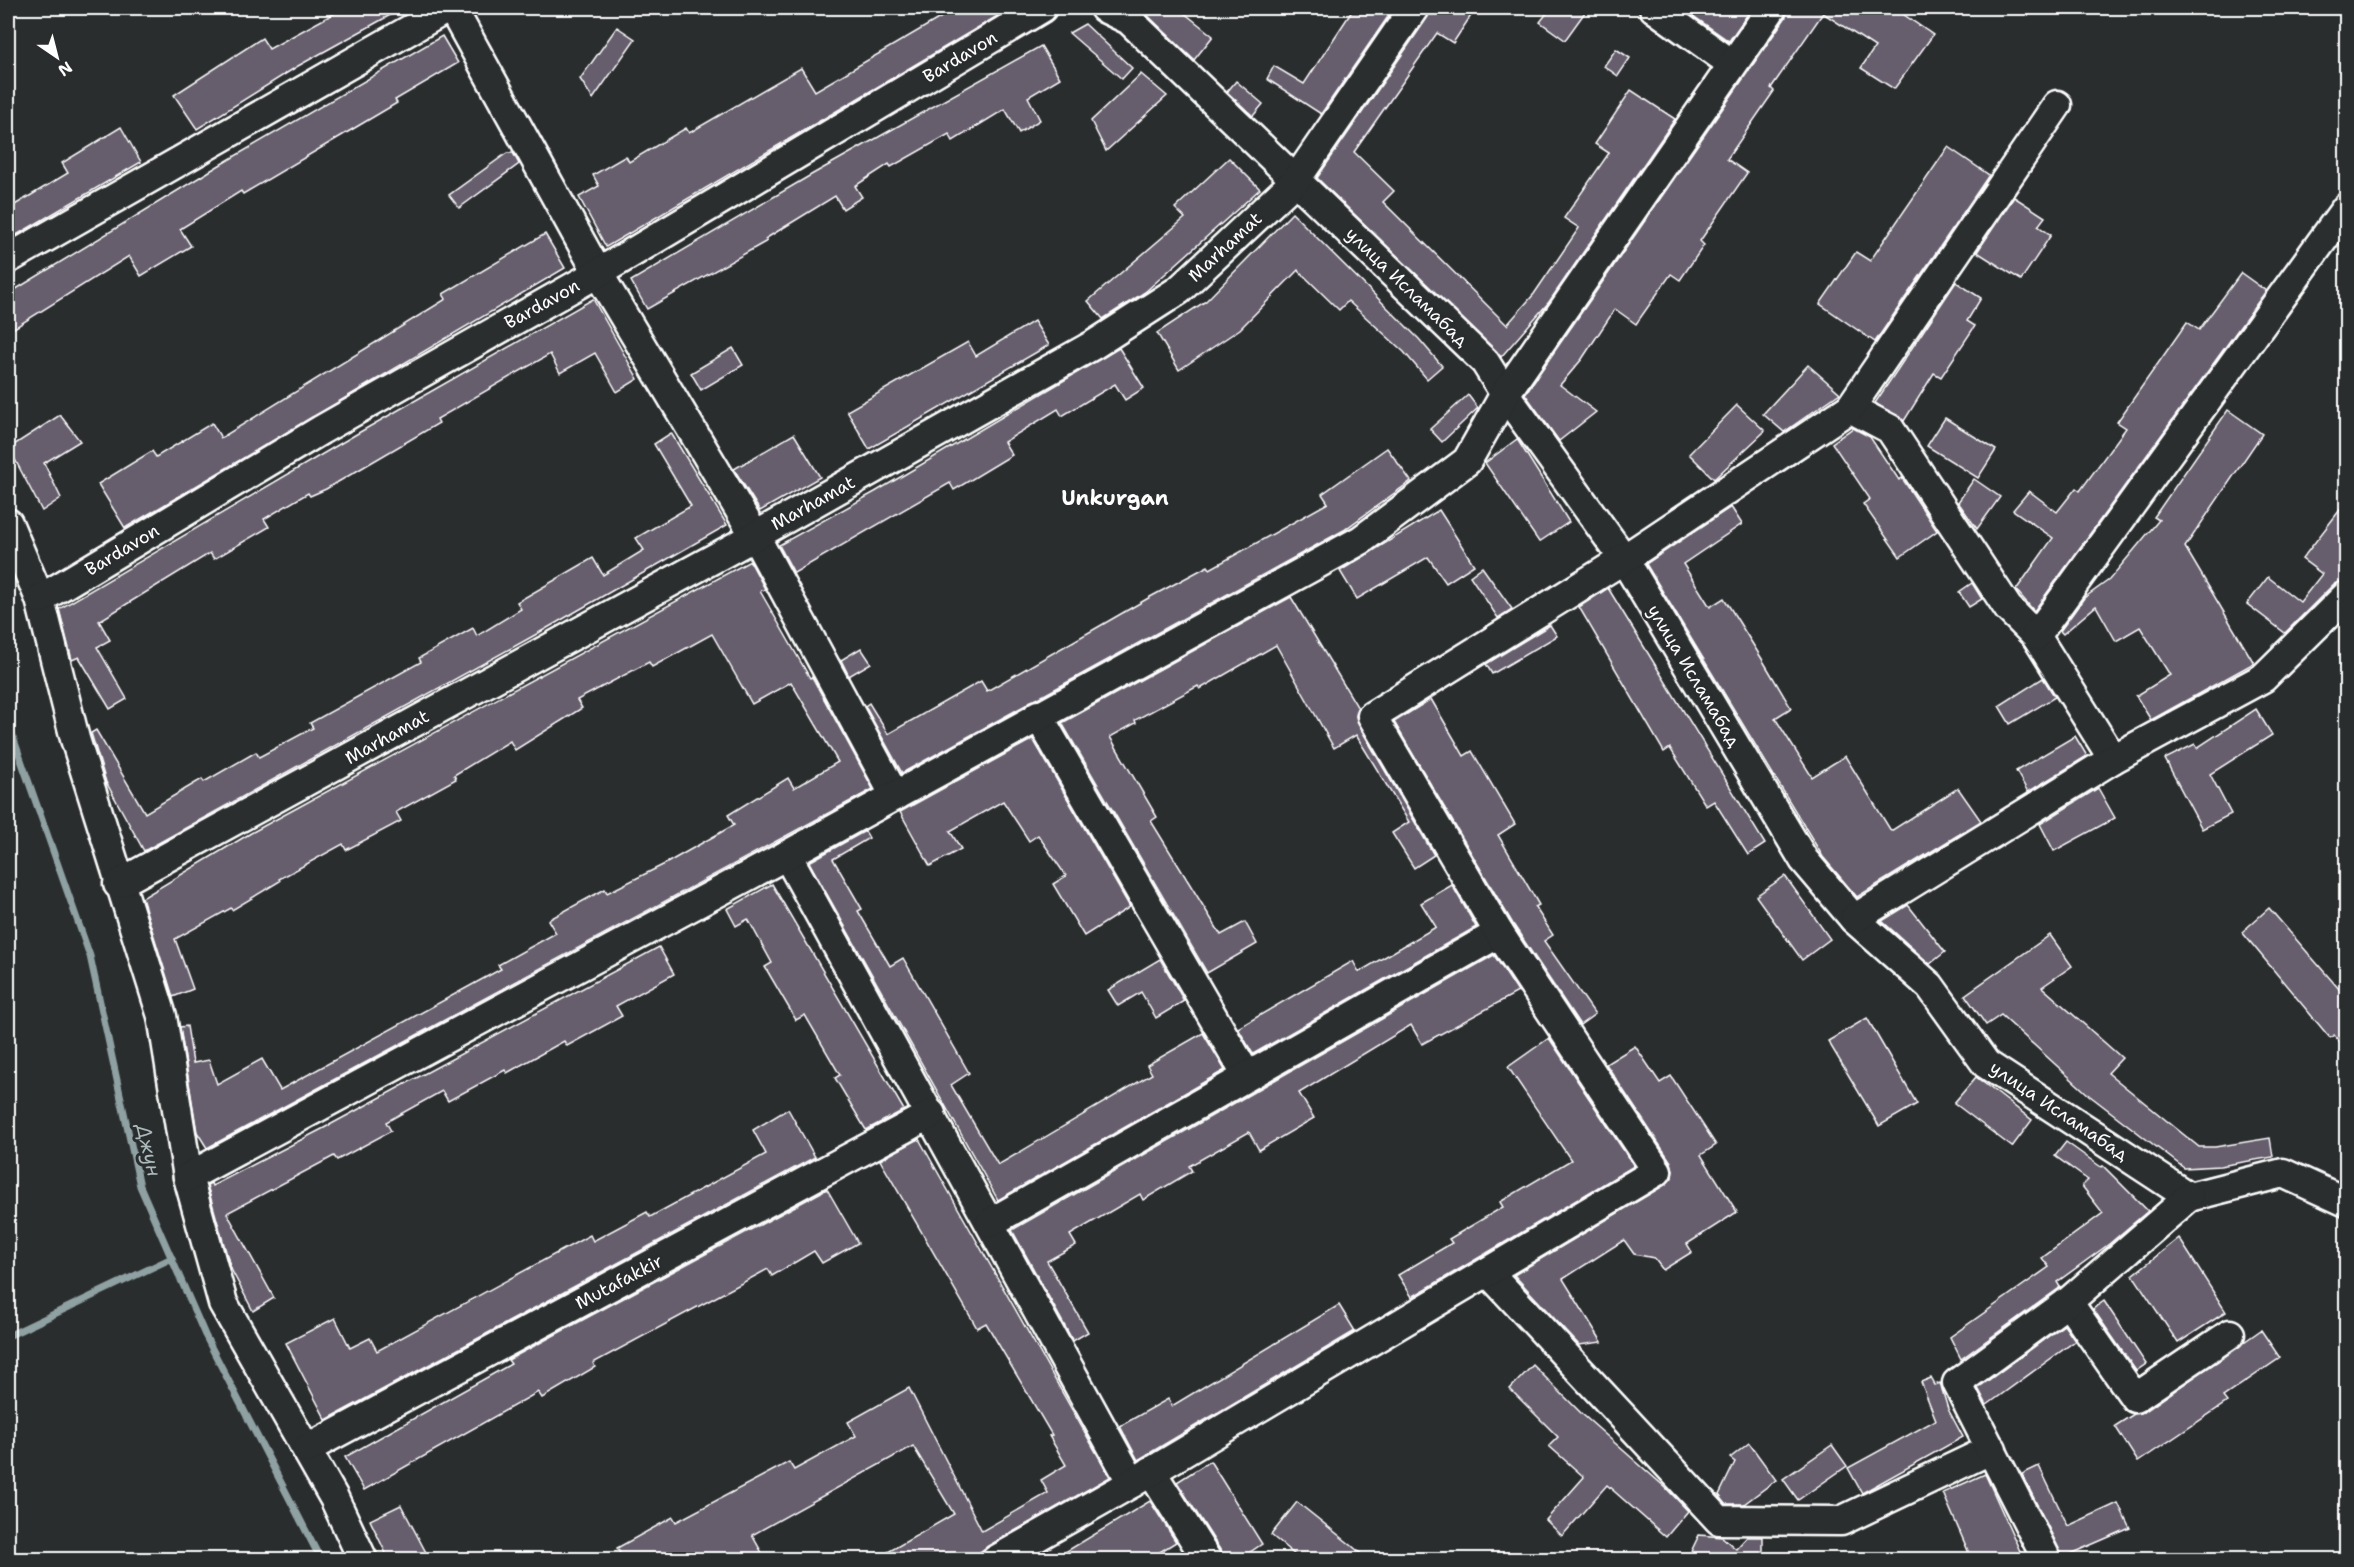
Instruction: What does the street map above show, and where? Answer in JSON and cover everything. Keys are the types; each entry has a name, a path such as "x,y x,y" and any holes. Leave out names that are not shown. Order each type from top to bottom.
{"street":[{"path":"8,259 450,8 598,273 755,536 895,796"},
{"name":"Bardavon","path":"40,599 321,430 598,273 1042,8"},
{"name":"улица Исламабад","path":"1104,8 1129,20 1485,362 1505,394 1624,559 1804,860 1854,919 1930,986 1986,1064 2189,1197"},
{"name":"Marhamat","path":"118,884 755,536 1095,344 1179,290 1295,180 1414,8"},
{"path":"1654,8 1732,64"},
{"path":"188,1177 787,855 1038,715 1361,540 1467,461 1505,394 1772,8"},
{"path":"996,1560 1142,1477 1657,1172 1499,933 1372,716 1624,559 1850,408 2057,105"},
{"path":"2036,636 2346,208"},
{"path":"1850,408 1890,429 2008,608 2036,636 2113,759"},
{"path":"8,523 40,599 75,739 118,884 162,1016 188,1177 223,1303 334,1498 363,1560"},
{"path":"1854,919 2113,759 2263,678 2346,596"},
{"path":"1038,715 1247,1076"},
{"path":"787,855 990,1223 1142,1477 1207,1560"},
{"path":"990,1223 1499,933"},
{"name":"Mutafakkir","path":"307,1449 931,1114"},
{"path":"2048,1560 1957,1383 2068,1302 2189,1197 2283,1173 2346,1202"},
{"path":"1489,1273 1719,1520 1840,1521 1992,1449"},
{"path":"2068,1302 2135,1398 2230,1334"}],"building":[{"path":"344,8 403,8 298,66 197,129 174,95 262,38 269,49"},
{"path":"957,8 1011,8 606,247 579,197 599,186 593,175 626,156 629,162 686,128 689,133 801,68 815,91"},
{"path":"1140,8 1178,8 1213,36 1194,60"},
{"path":"1354,8 1394,8 1321,114 1267,79 1274,66 1304,84"},
{"path":"1430,8 1476,8 1453,43 1437,33 1354,152 1394,191 1383,202 1507,325 1534,294 1579,228 1564,218 1609,153 1595,144 1631,90 1675,119 1549,302 1501,357 1317,178 1428,17"},
{"path":"1551,8 1588,8 1565,40 1540,22"},
{"path":"1682,8 1752,8 1729,41"},
{"path":"1788,8 1894,8 1933,35 1894,89 1861,68 1875,47 1823,13 1771,88 1774,91 1727,159 1747,173 1700,241 1704,245 1680,280 1671,274 1636,324 1615,309 1582,359 1560,385 1596,412 1559,441 1525,394 1786,17"},
{"path":"1085,24 1132,68 1122,79 1069,33"},
{"path":"617,27 635,39 593,99 580,79"},
{"path":"442,36 458,63 395,100 397,103 243,194 241,191 180,229 191,246 141,276 129,256 8,332 8,294 218,166"},
{"path":"1041,46 1060,78 1028,97 1040,120 1019,133 1005,109 953,141 949,134 891,167 889,164 855,186 862,197 843,209 835,196 765,239 767,241 647,309 631,281 811,175"},
{"path":"1616,49 1630,58 1618,76 1604,66"},
{"path":"1141,74 1167,96 1106,151 1091,121"},
{"path":"1236,81 1263,104 1253,116 1227,92"},
{"path":"121,127 141,162 8,240 8,209 68,173 62,163"},
{"path":"1948,147 1989,175 1875,342 1820,304 1856,252 1870,261"},
{"path":"507,153 513,153 519,164 459,208 449,195"},
{"path":"1229,158 1260,189 1145,292 1103,319 1088,301 1185,218 1175,208"},
{"path":"2014,197 2045,217 2038,226 2051,235 2021,280 1977,252"},
{"path":"1292,213 1419,339 1442,366 1427,379 1404,352 1348,301 1339,310 1298,270 1240,329 1179,370 1157,333 1206,301"},
{"path":"545,234 565,268 125,528 98,484 152,451 156,457 212,423 221,438 446,299 443,294"},
{"path":"2241,273 2266,291 2034,611 2016,590 2053,538 2013,510 2029,491 2057,512 2076,488 2080,491 2126,428 2117,422 2187,322 2199,330"},
{"path":"1956,282 1981,298 1967,321 1975,326 1941,377 1934,373 1904,421 1875,403"},
{"path":"593,299 638,379 617,392 595,353 560,373 550,354 437,419 439,423 326,489 310,496 308,493 264,519 269,527 214,559 210,553 99,621 110,640 97,647 127,699 110,709 79,657 72,660 59,609 360,432"},
{"path":"1034,321 1049,345 869,449 847,411 968,342 976,356"},
{"path":"733,348 743,365 701,390 691,373"},
{"path":"1119,348 1144,388 1125,400 1115,384 1062,416 1058,409 1004,442 1012,455 954,490 950,483 794,573 779,545 875,492"},
{"path":"1808,365 1840,393 1784,432 1763,414"},
{"path":"1468,395 1478,408 1442,442 1430,429"},
{"path":"1737,405 1765,431 1714,479 1689,454"},
{"path":"2228,410 2262,434 2185,547 2254,663 2151,720 2136,696 2170,675 2140,627 2116,641 2096,606 2063,634 2060,631 2084,598 2109,580 2159,520 2154,517"},
{"path":"60,415 80,441 44,463 61,498 42,511 9,448"},
{"path":"1945,418 1996,450 1978,478 1927,446"},
{"path":"1853,428 1870,437 1899,480 1902,478 1937,531 1900,557 1863,504 1870,499 1832,443"},
{"path":"671,433 727,525 535,635 144,851 106,782 91,733 96,730 145,813 202,779 204,782 256,752 259,757 313,728 310,723 421,662 419,658 473,628 477,636 521,609 517,602 593,558 603,575 644,550 636,538 691,506 654,444"},
{"path":"794,434 820,477 760,511 734,469"},
{"path":"1517,439 1569,522 1539,542 1485,463"},
{"path":"1387,448 1411,481 1344,530 902,773 865,706 869,703 888,734 981,681 987,691 1152,596 1208,566 1210,569 1328,503 1322,494"},
{"path":"1974,479 2000,497 1977,529 1958,502"},
{"path":"2346,502 2346,579 2334,584 2285,633 2247,604 2268,577 2300,602 2322,574 2302,559"},
{"path":"1731,507 1742,524 1683,564 1710,607 1724,598 1762,659 1791,708 1775,718 1812,777 1845,756 1891,831 1958,788 1981,821 1857,897 1823,857 1646,564"},
{"path":"1439,510 1474,565 1446,583 1428,557 1357,599 1340,571"},
{"path":"750,561 765,589 760,591 810,678 812,677 873,789 207,1148 197,1132 180,1027 187,1026 193,1063 209,1060 217,1084 262,1059 280,1090 501,969 498,965 556,933 548,920 605,889 607,893 665,864 734,825 728,815 788,778 794,788 838,762 791,682 752,704 712,634 652,667 649,662 577,700 582,708 515,750 510,741 454,775 456,779 396,812 401,821 346,850 343,844 279,879 280,881 232,910 231,908 175,939 193,989 173,997 142,898 251,833"},
{"path":"1482,567 1512,609 1498,618 1470,576"},
{"path":"1972,583 1982,599 1969,607 1959,592"},
{"path":"1608,588 1765,844 1748,855 1714,801 1706,806 1670,748 1664,752 1579,607"},
{"path":"1291,597 1358,708 1356,716 1358,724 1434,855 1414,868 1392,833 1409,822 1356,735 1334,748 1276,645 1200,689 1198,686 1135,720 1136,723 1110,737 1157,817 1151,821 1221,935 1245,922 1257,944 1207,973 1062,723"},
{"path":"1550,625 1557,636 1492,674 1486,664"},
{"path":"861,648 871,663 849,676 841,660"},
{"path":"2043,678 2055,697 2010,724 1999,706"},
{"path":"1431,699 1464,756 1472,751 1515,824 1498,835 1539,905 1535,907 1553,935 1544,941 1595,1014 1580,1025 1513,924 1394,722"},
{"path":"2256,709 2272,735 2210,774 2231,814 2202,829 2165,759 2195,744 2197,748"},
{"path":"2075,736 2087,756 2028,792 2016,771"},
{"path":"1033,739 1130,907 1084,936 1053,884 1066,876 1038,835 1029,841 1003,801 950,831 961,849 930,866 900,812"},
{"path":"2098,788 2115,818 2054,851 2040,824"},
{"path":"865,831 869,838 833,859 862,909 858,911 890,966 903,958 969,1073 951,1085 998,1165 1152,1074 1147,1065 1203,1033 1225,1070 998,1200 809,862"},
{"path":"1785,876 1830,939 1802,960 1756,896"},
{"path":"772,884 904,1110 866,1130 835,1078 840,1075 805,1015 796,1020 765,967 772,963 748,919 736,926 727,909"},
{"path":"1452,885 1476,927 1253,1054 1238,1028 1353,961 1359,972 1436,927 1421,903"},
{"path":"1908,905 1945,952 1930,964 1882,921"},
{"path":"2269,908 2346,997 2346,1049 2334,1035 2330,1038 2242,932"},
{"path":"2050,935 2072,966 2042,987 2122,1058 2108,1073 2199,1147 2215,1147 2270,1138 2273,1157 2220,1166 2184,1168 2090,1096 2001,1015 1986,1025 1965,995"},
{"path":"659,947 674,974 616,1006 622,1016 567,1046 564,1041 507,1073 505,1070 448,1101 442,1091 386,1122 391,1131 337,1160 334,1156 227,1213 274,1298 253,1311 231,1269 207,1185 211,1183 212,1186 324,1128"},
{"path":"1494,955 1518,992 1422,1044 1411,1025 1299,1093 1314,1118 1259,1150 1249,1132 1189,1166 1192,1171 1143,1200 1140,1194 1070,1235 1076,1245 1047,1261 1088,1332 1073,1341 1012,1230"},
{"path":"1160,959 1184,1001 1156,1018 1141,992 1118,1006 1108,990"},
{"path":"1867,1018 1917,1104 1879,1126 1828,1041"},
{"path":"1549,1038 1634,1166 1412,1297 1398,1275 1452,1243 1449,1239 1503,1207 1500,1202 1571,1160 1508,1067"},
{"path":"1635,1046 1660,1083 1671,1076 1716,1145 1701,1155 1737,1212 1687,1244 1692,1252 1663,1270 1654,1258 1634,1254 1624,1240 1563,1279 1602,1342 1579,1345 1514,1275 1665,1185 1672,1178 1671,1162 1606,1064"},
{"path":"1976,1077 2032,1120 2012,1147 1954,1103"},
{"path":"788,1109 815,1157 326,1420 286,1343 335,1318 350,1348 370,1338 377,1351 590,1235 593,1241 647,1212 650,1217 766,1154 753,1130"},
{"path":"919,1139 1110,1477 988,1546 969,1560 874,1560 954,1514 913,1446 752,1535 766,1560 624,1560 617,1548 673,1517 676,1522 789,1462 794,1470 856,1436 848,1422 909,1388 982,1531 1048,1493 1041,1480 1066,1465 1049,1436 1052,1435 986,1323 977,1328 880,1160"},
{"path":"2066,1142 2101,1167 2103,1166 2148,1211 2109,1244 2057,1282 2060,1287 2058,1289 1961,1359 1950,1337 2049,1267 2042,1258 2103,1213 2082,1186 2088,1180 2055,1156"},
{"path":"827,1189 858,1243 822,1263 814,1251 772,1276 768,1269 593,1363 595,1367 542,1398 538,1392 364,1490 345,1457 511,1364 508,1360"},
{"path":"2179,1238 2226,1312 2178,1343 2133,1275"},
{"path":"2104,1301 2146,1364 2136,1371 2093,1309"},
{"path":"1339,1305 1355,1331 1138,1460 1120,1426 1168,1399 1172,1406"},
{"path":"2064,1325 2075,1341 1987,1405 1978,1388"},
{"path":"2261,1330 2280,1358 2223,1397 2227,1402 2138,1462 2115,1426 2134,1414 2144,1412"},
{"path":"1533,1365 1582,1414 1666,1488 1688,1511 1666,1537 1607,1485 1562,1536 1546,1520 1584,1477 1549,1446 1558,1437 1510,1389"},
{"path":"1931,1378 1935,1385 1940,1383 1948,1409 1963,1437 1862,1493 1848,1468 1936,1420 1921,1382"},
{"path":"1749,1443 1776,1480 1744,1504 1726,1504 1719,1495 1735,1462 1730,1458"},
{"path":"1832,1445 1847,1466 1798,1500 1783,1479"},
{"path":"1210,1461 1262,1544 1238,1560 1223,1560 1221,1551 1177,1482"},
{"path":"2039,1466 2068,1526 2118,1503 2130,1528 2063,1557 2022,1474"},
{"path":"1985,1474 2024,1560 1972,1560 1943,1493"},
{"path":"1150,1501 1176,1542 1147,1560 1052,1560"},
{"path":"1297,1502 1368,1560 1301,1560 1271,1535"},
{"path":"401,1505 430,1560 389,1560 370,1520"},
{"path":"1699,1535 1722,1537 1736,1549 1747,1537 1763,1537 1763,1560 1687,1560"}],"waterway":[{"name":"Джун","path":"8,723 90,956 140,1186 205,1335 321,1560"},
{"path":"8,1336 172,1258"}],"district":[{"name":"Unkurgan","path":"1115,498"}]}
